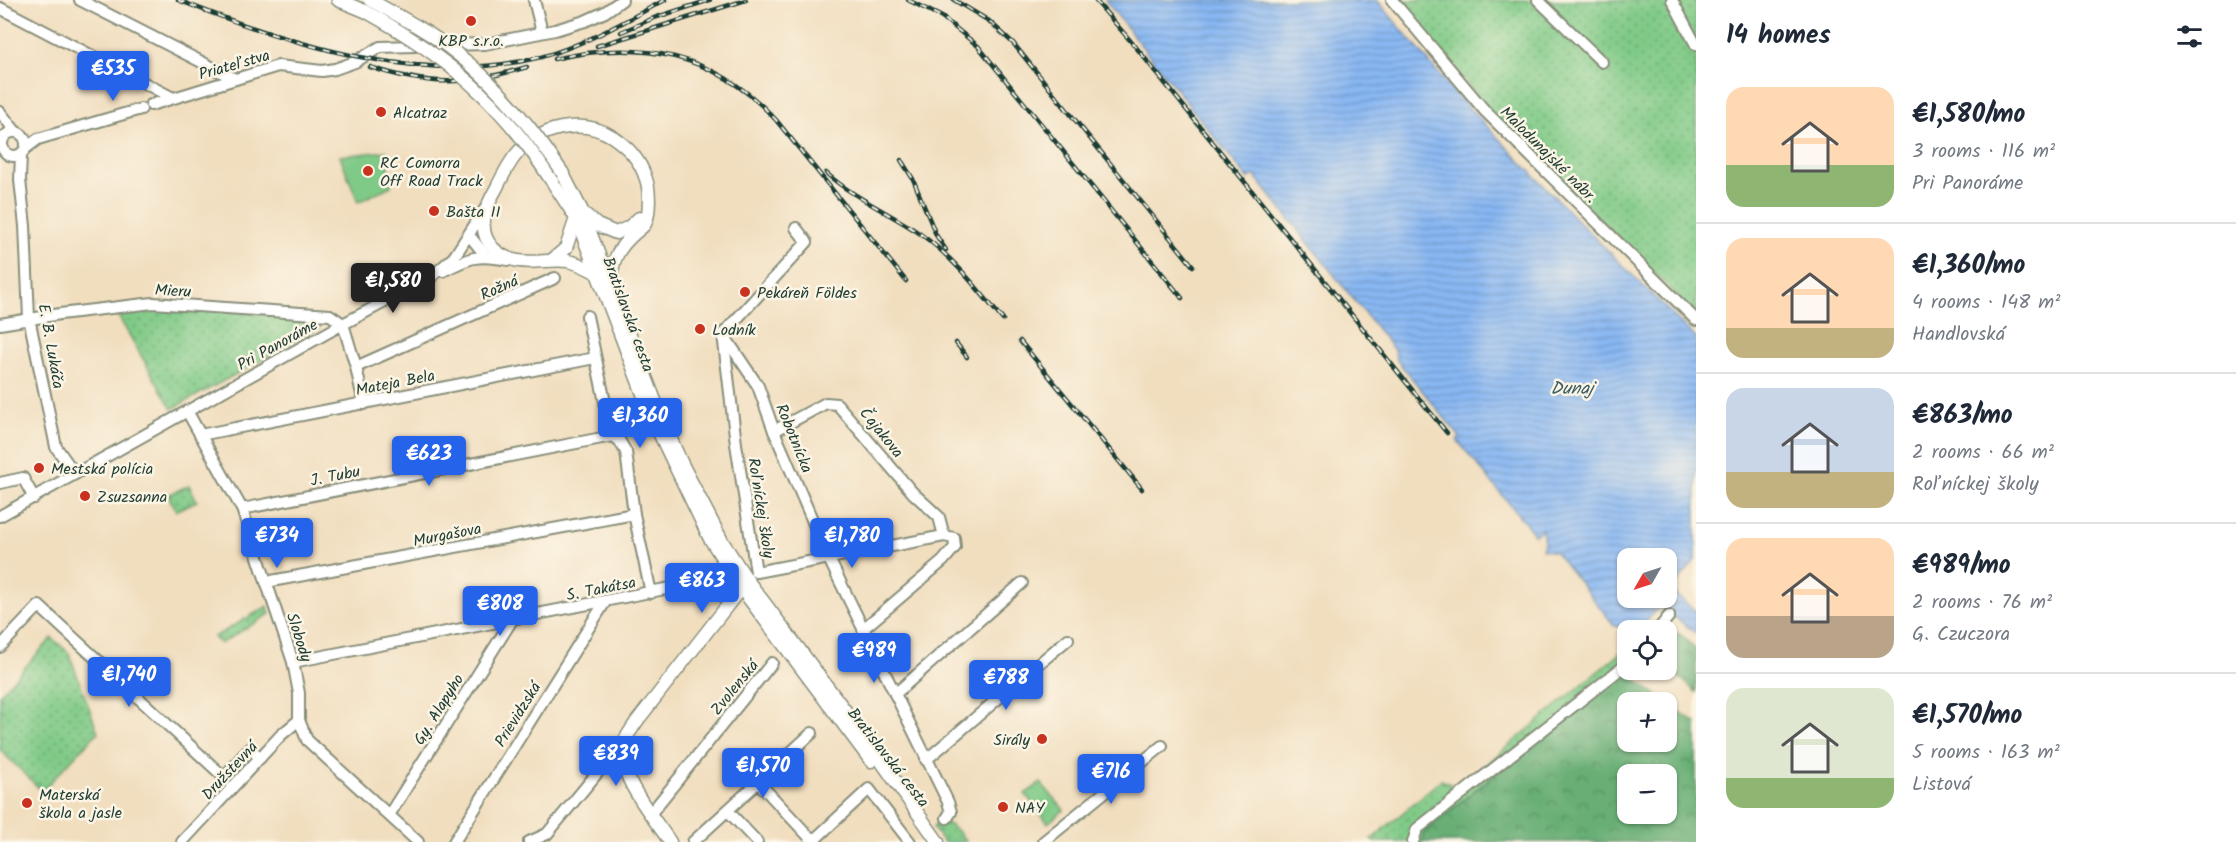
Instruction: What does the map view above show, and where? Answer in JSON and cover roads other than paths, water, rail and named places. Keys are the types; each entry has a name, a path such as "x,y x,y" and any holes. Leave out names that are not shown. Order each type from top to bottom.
{"main road":[{"name":"Bratislavská cesta","path":"338,0 368,5 430,35 456,52 477,70 522,120 579,215 613,290 648,384 682,464 723,541 748,580 850,717 936,842"},
{"path":"597,273 571,262 552,260 517,262 501,254 488,242 484,229 485,208 516,155 550,131 573,126 602,131 633,153 640,164 648,186 649,200 645,224 623,244 616,255 612,269 613,290"},
{"path":"552,260 566,248 579,215 616,233 629,227 647,207"},
{"name":"Bratislavská cesta","path":"579,215 630,366 673,465 709,537 748,580"},
{"path":"670,842 625,770 622,756 623,745 637,721 748,580"}],"street":[{"path":"80,0 235,79"},
{"path":"534,0 542,32"},
{"name":"Priateľstva","path":"13,152 38,139 278,66 322,71 355,62 380,47 430,47 501,42 585,21 605,12 622,0"},
{"name":"Malodunajské nábr.","path":"1392,0 1485,111 1696,320"},
{"path":"1538,0 1602,62"},
{"path":"1672,0 1696,45"},
{"path":"0,8 173,98"},
{"path":"0,112 20,134 26,141 13,152 2,144 0,112"},
{"path":"3,139 10,132 38,139"},
{"name":"E. B. Lukáča","path":"13,152 20,180 25,226 29,318 56,447 75,474"},
{"name":"Pri Panoráme","path":"0,516 343,324 430,278 454,257 485,208"},
{"path":"723,334 807,243 796,228"},
{"path":"469,235 488,242"},
{"path":"469,235 485,255"},
{"path":"430,278 463,261 485,255 517,262"},
{"name":"Rožná","path":"356,367 555,278"},
{"name":"Mieru","path":"0,324 29,318 153,303 330,315 343,324"},
{"path":"588,316 612,436 619,440 626,452 634,514 651,593"},
{"path":"343,324 364,404"},
{"name":"Robotnícka","path":"723,334 758,386 774,431 830,559 945,796 951,812 947,818"},
{"name":"Roľníckej školy","path":"723,334 736,444 748,580"},
{"name":"Mateja Bela","path":"200,435 595,358"},
{"name":"Čajakova","path":"774,431 826,403 837,404 913,493 939,517 944,536"},
{"name":"Slobody","path":"187,411 242,509 293,662 299,693 299,720 307,740 418,842"},
{"name":"J. Tubu","path":"242,509 612,436"},
{"path":"0,483 23,478 34,498"},
{"name":"Murgašova","path":"266,582 634,514"},
{"path":"748,580 830,559 944,536 951,536 956,540 955,547 943,561 863,629"},
{"name":"S. Takátsa","path":"293,662 605,603 701,582"},
{"path":"895,694 1022,584"},
{"name":"Prievidzská","path":"454,842 605,603"},
{"path":"0,647 39,606 224,777 250,748 260,758"},
{"path":"1666,620 1669,616"},
{"name":"Gy. Alapyho","path":"389,815 512,620"},
{"path":"926,760 1068,639"},
{"name":"Zvolenská","path":"651,813 772,663"},
{"path":"1413,842 1417,829 1617,672"},
{"name":"Družstevná","path":"182,842 289,726 299,720"},
{"path":"693,842 812,733"},
{"path":"528,842 548,834 612,755 623,745"},
{"path":"1043,842 1162,746"},
{"path":"759,783 814,842 869,789 910,842"},
{"path":"728,812 757,842"}],"water":[{"name":"Dunaj","path":"1105,0 1377,0 1456,94 1579,222 1696,338 1696,559 1677,583 1677,548 1617,548 1617,608 1658,608 1648,620 1617,620 1617,626 1615,626 1555,552 1542,549 1544,543 1542,529 1535,535 1457,440 1460,437 1396,359 1395,351 1254,175 1248,179"},
{"name":"Dunaj","path":"1677,596 1696,611 1696,633 1666,611 1658,608 1677,608"}],"railway":[{"path":"178,0 264,32 310,45 403,64 450,67 496,65 541,57 605,32 665,0"},
{"path":"621,32 654,18 710,0"},
{"path":"597,46 746,0"},
{"path":"908,0 942,17 978,46 1182,298"},
{"path":"954,0 989,21 1013,43 1193,266"},
{"path":"1095,0 1135,46 1447,433"},
{"path":"554,59 586,53 646,52 674,57 702,66 728,79 752,97 776,120 906,281"},
{"path":"370,67 430,81 467,80 527,67"},
{"path":"901,160 913,179 936,235 946,250"},
{"path":"826,173 848,190 931,242 964,274 1003,320"},
{"path":"1020,341 1142,489"},
{"path":"956,343 967,357"}],"place":[{"name":"KBP s.r.o.","path":"471,21"},
{"name":"Alcatraz","path":"381,112"},
{"name":"RC Comorra Off Road Track","path":"368,171"},
{"name":"Bašta II","path":"434,211"},
{"name":"Pekáreň Földes","path":"745,292"},
{"name":"Lodník","path":"700,329"},
{"name":"Mestská polícia","path":"39,468"},
{"name":"Zsuzsanna","path":"85,496"},
{"name":"Sirály","path":"1042,739"},
{"name":"Materská škola a jasle","path":"27,803"},
{"name":"NAY","path":"1003,807"}]}
